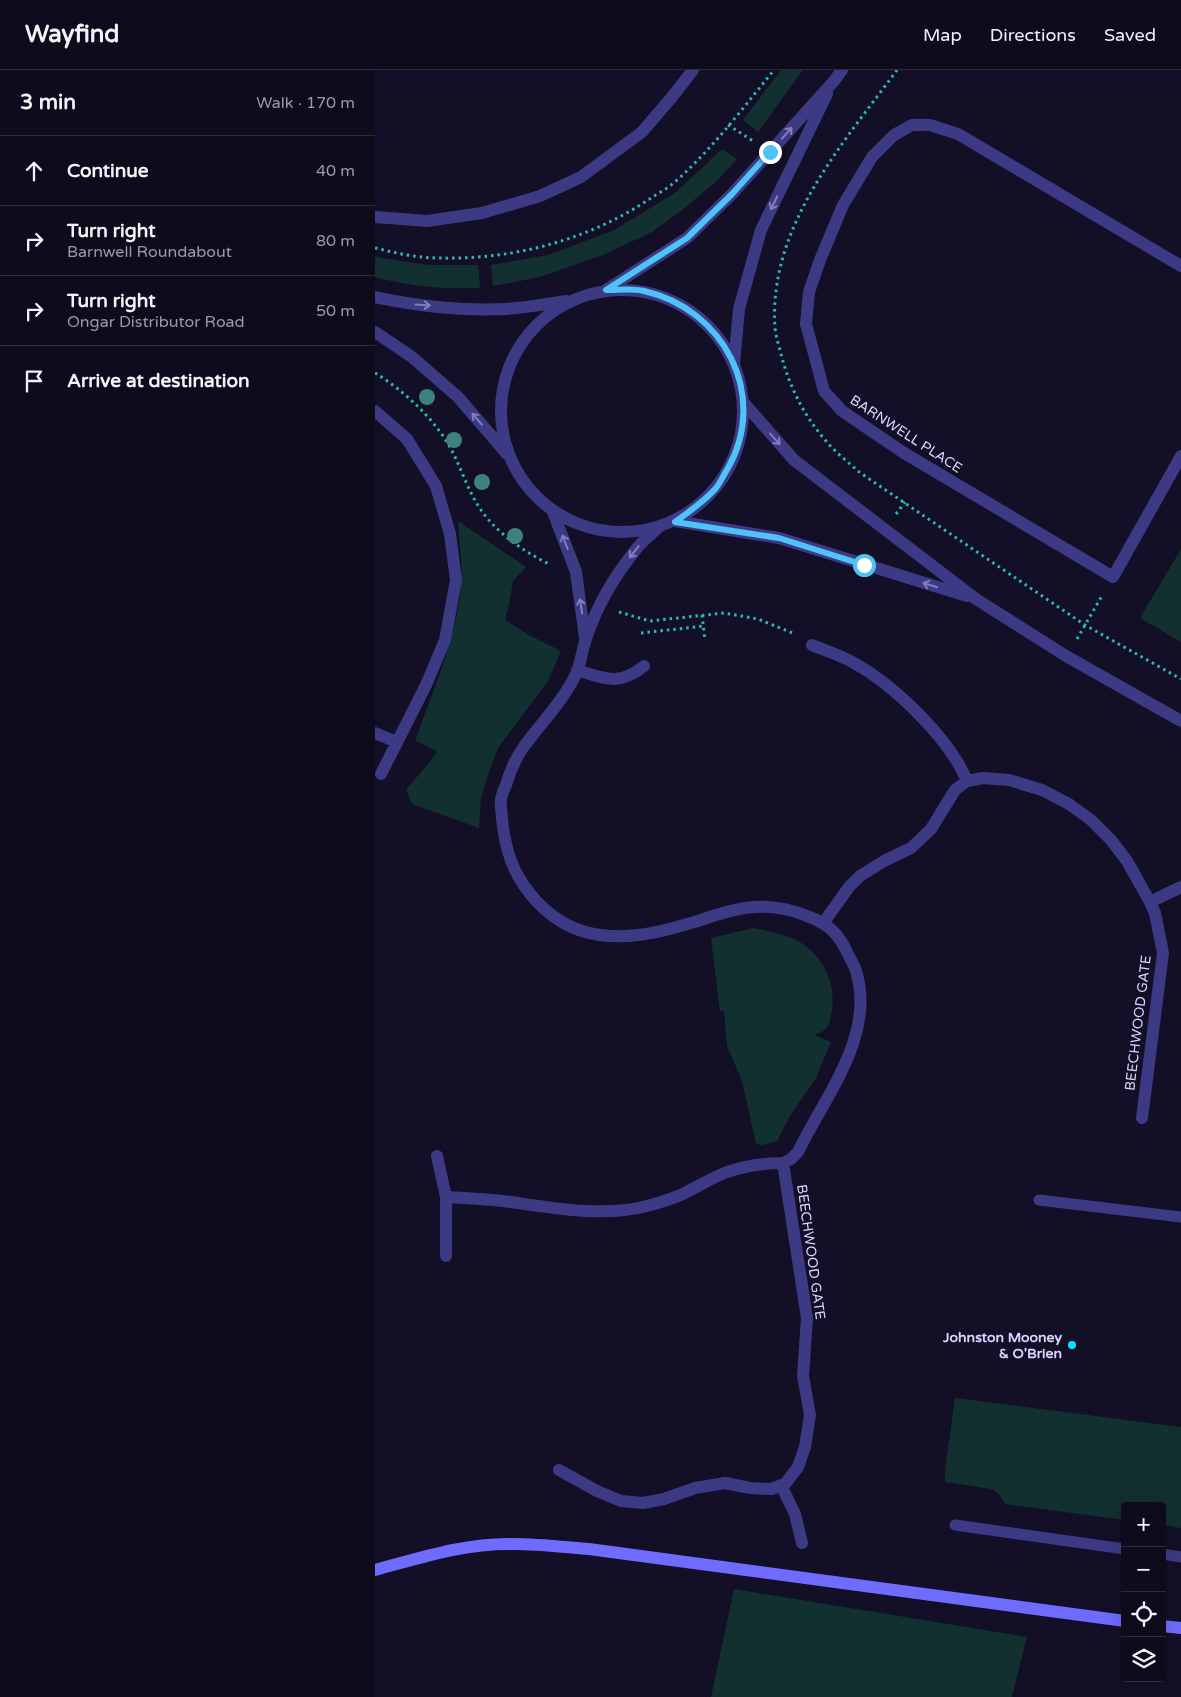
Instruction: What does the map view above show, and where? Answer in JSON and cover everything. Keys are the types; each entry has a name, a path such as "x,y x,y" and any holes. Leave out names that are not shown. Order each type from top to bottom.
{"main road":[{"path":"375,1570 444,1552 481,1546 511,1544 589,1548 1121,1620"},
{"path":"1166,1626 1181,1628"}],"street":[{"path":"375,217 427,221 482,213 540,196 581,177 641,132 693,70"},
{"path":"606,290 687,238 732,194 842,70"},
{"path":"734,364 739,309 761,230 834,81"},
{"name":"BARNWELL PLACE","path":"1113,577 904,453 841,411 824,391 815,362 806,324 809,292 843,205 872,157 895,135 912,125 930,125 959,134 1181,266"},
{"path":"375,297 413,305 479,310 507,309 570,300 606,290 643,291 678,303 702,319 721,340 734,364 742,391 742,433 735,455 717,486 697,506 675,522 658,528 622,533 586,528 553,512 526,488 508,456 458,397 412,357 375,332"},
{"path":"508,456 500,421 503,384 516,350 539,321 570,300"},
{"path":"743,402 794,460 976,599 1066,656 1181,721"},
{"path":"375,411 407,439 436,486 450,534 455,580 445,640 426,685 381,774"},
{"path":"1113,577 1181,456"},
{"path":"553,512 576,572 585,640"},
{"path":"675,522 779,538 976,599"},
{"path":"447,1197 503,1202 549,1209 613,1210 645,1206 681,1195 726,1173 746,1167 764,1163 783,1163 791,1159 798,1152 831,1093 850,1052 860,1017 860,995 855,969 841,941 824,922 777,907 752,907 722,913 676,928 630,936 607,936 578,930 548,912 527,892 509,860 503,830 501,799 511,770 524,746 567,690 577,670 585,640 595,615 615,580 635,550 658,528"},
{"path":"812,645 853,662 885,683 938,736 963,771 967,782 955,790 931,829 911,848 883,861 860,876 849,887 824,922"},
{"path":"577,670 616,680 633,675 644,666"},
{"path":"375,733 397,742"},
{"name":"BEECHWOOD GATE","path":"967,782 983,778 1009,780 1042,790 1069,804 1091,820 1111,840 1127,861 1150,902 1155,914 1163,953 1142,1118"},
{"path":"1150,902 1181,887"},
{"path":"437,1156 447,1197 446,1256"},
{"name":"BEECHWOOD GATE","path":"781,1485 785,1484 798,1467 805,1447 810,1415 803,1376 807,1318 783,1163"},
{"path":"559,1470 597,1491 621,1500 643,1503 695,1488 725,1483 750,1488 771,1489 781,1485 795,1514 802,1543"}],"lane":[{"path":"1039,1200 1181,1217"},
{"path":"955,1525 1121,1548"},
{"path":"1166,1555 1181,1557"}],"path":[{"path":"375,248 437,258 478,258 508,255 548,245 595,229 631,212 675,182 715,142 774,70"},
{"path":"897,70 822,173 805,202 793,229 781,267 776,299 775,329 783,363 791,385 806,414 826,441 859,472 1085,625 1181,680"},
{"path":"375,373 392,383 439,430 454,454 466,482 481,509 498,530 531,554 552,565"},
{"path":"1066,656 1113,577"},
{"path":"615,580 619,612 650,621 724,613 758,619 800,636 812,645"},
{"path":"702,615 705,640"},
{"path":"641,633 703,626"}],"green space":[{"path":"781,70 803,70 758,132 743,120"},
{"path":"722,149 737,159 718,180 652,232 603,255 540,277 493,286 491,265 548,255 614,230 675,193"},
{"path":"375,257 429,265 478,265 480,288 427,287 375,277"},
{"path":"458,521 526,567 513,581 505,620 561,651 548,681 498,748 481,798 479,828 412,804 406,790 437,751 415,741 443,665 458,606 462,570"},
{"path":"1181,549 1181,642 1140,618"},
{"path":"753,928 788,936 814,953 826,970 833,999 828,1026 824,1031 814,1035 831,1042 816,1078 790,1116 777,1141 763,1145 756,1144 742,1081 727,1046 724,1011 720,1011 711,938"},
{"path":"955,1398 1181,1427 1181,1528 1166,1526 1166,1502 1121,1502 1121,1519 1005,1504 998,1493 991,1489 945,1482"},
{"path":"734,1589 1027,1637 1012,1697 711,1697"}],"place":[{"name":"Johnston Mooney & O'Brien","path":"1072,1345"}],"route":[{"path":"770,152 732,194 687,238 606,290 643,291 678,303 702,319 721,340 734,364 742,391 743,402 742,433 735,455 717,486 697,506 675,522 779,538 864,565"}]}
